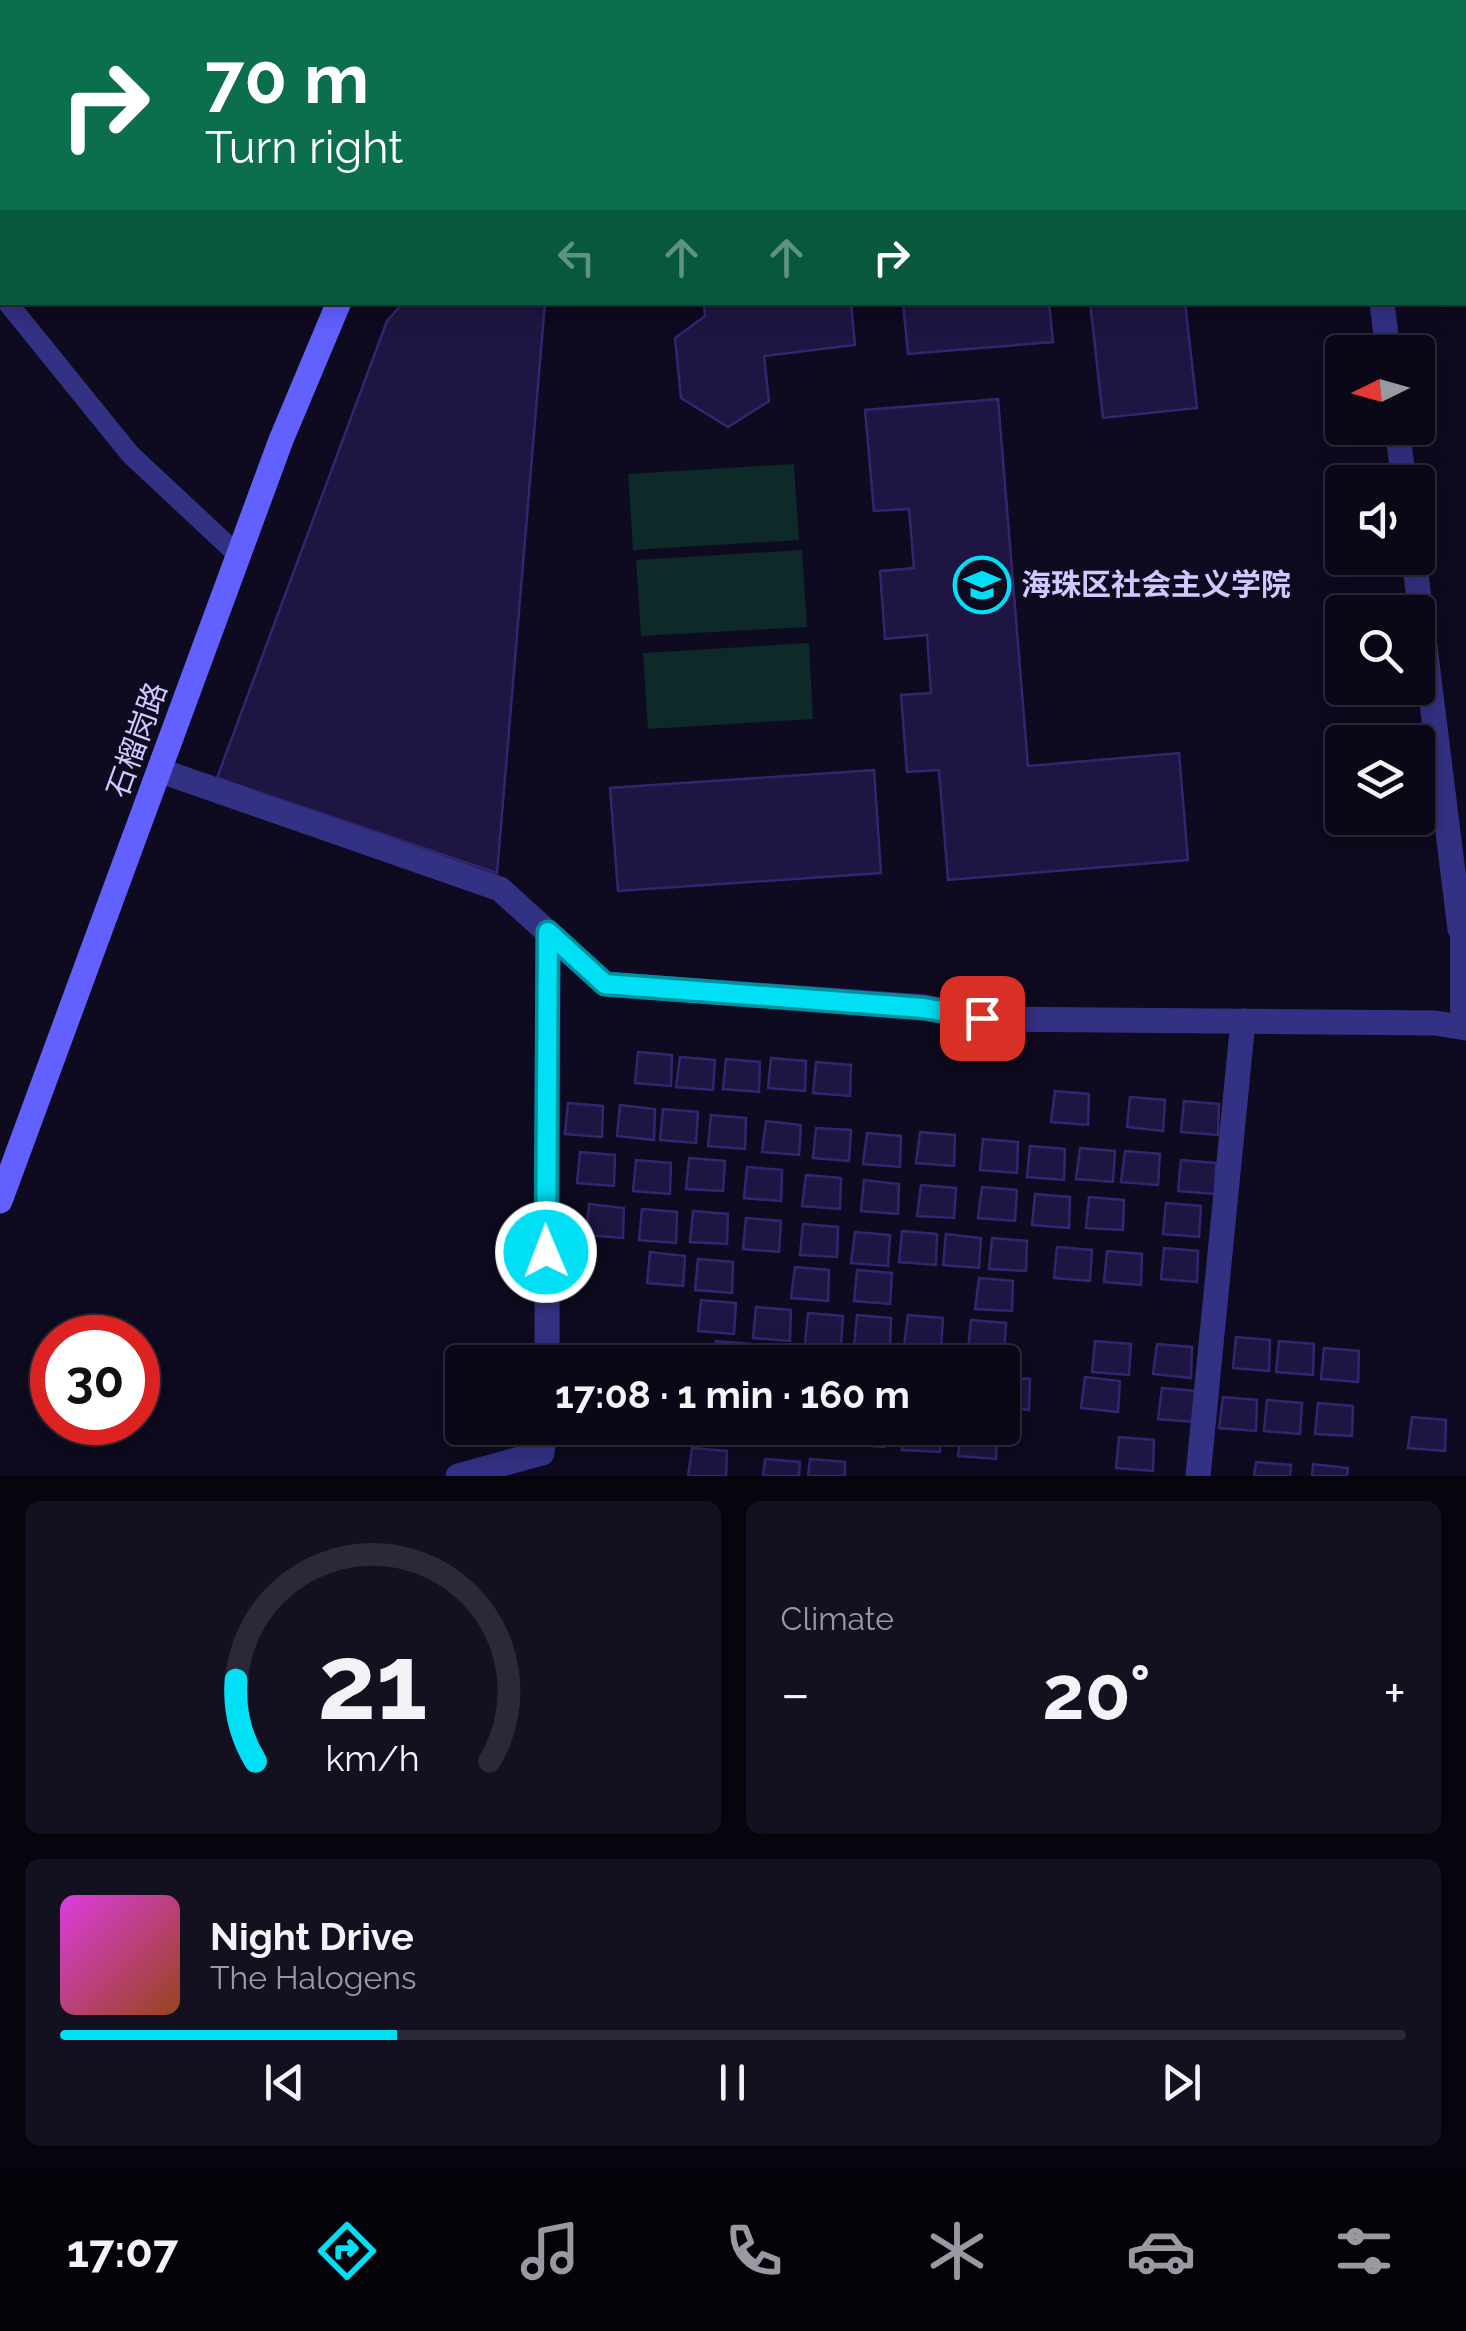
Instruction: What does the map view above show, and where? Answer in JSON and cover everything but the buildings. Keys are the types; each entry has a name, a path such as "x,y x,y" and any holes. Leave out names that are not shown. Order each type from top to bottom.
{"main road":[{"name":"石榴岗路","path":"0,1198 281,440 338,305"}],"street":[{"path":"1382,305 1386,335"},
{"path":"1416,575 1463,929"},
{"path":"161,771 500,889 605,984 924,1008 982,1018 1435,1023 1463,1028"},
{"path":"547,1345 548,932"},
{"path":"1198,1476 1243,1021"},
{"path":"458,1476 542,1453 543,1445"}],"lane":[{"path":"9,305 130,454 239,556"},
{"path":"1463,929 1463,1028"}],"green space":[{"path":"794,464 799,540 633,550 628,474"},
{"path":"802,550 807,627 641,636 636,560"},
{"path":"809,643 813,719 648,729 643,653"}],"place":[{"name":"海珠区社会主义学院","path":"982,585"}],"route":[{"path":"546,1252 548,932 605,984 924,1008 982,1018"}]}
